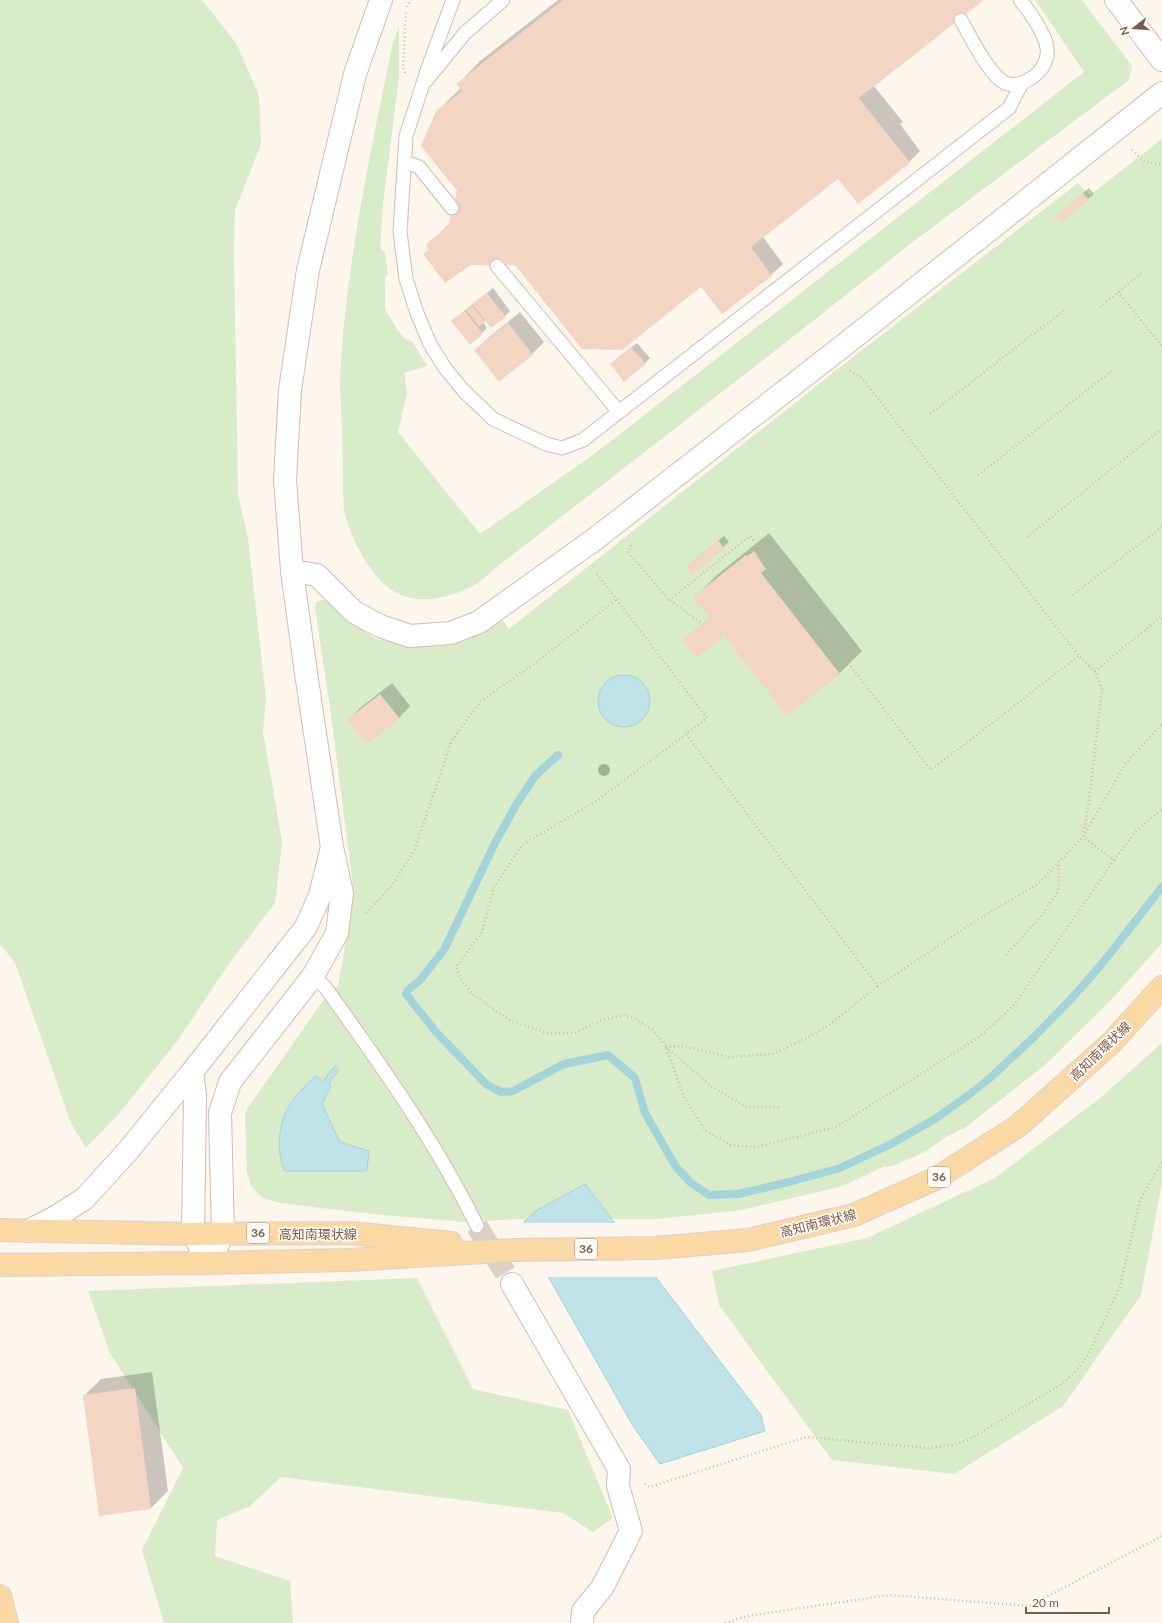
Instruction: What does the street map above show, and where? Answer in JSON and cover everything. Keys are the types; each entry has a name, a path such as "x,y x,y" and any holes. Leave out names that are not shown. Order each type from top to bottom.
{"main road":[{"name":"高知南環状線","path":"0,1265 348,1260 516,1250 656,1248 748,1240 854,1216 937,1178 1018,1126 1111,1043 1162,987"},
{"name":"高知南環状線","path":"0,1230 193,1234 350,1233 516,1250"},
{"path":"0,1596 7,1623"}],"street":[{"path":"209,1263 223,1234 220,1113 230,1082 313,976 337,933 342,893 332,847 292,571 285,465 290,390 308,270 355,74 381,0"},
{"path":"1116,0 1162,60"},
{"path":"292,571 317,575 354,612 380,626 410,636 451,633 479,622 595,539 848,342 1162,93"},
{"path":"28,1231 54,1218 84,1199 127,1152 192,1072 306,927 320,895 332,847"},
{"path":"192,1072 195,1095 193,1234 209,1263"},
{"path":"512,1284 619,1468 618,1486 631,1531 602,1588 584,1611 582,1623"}],"lane":[{"path":"453,0 421,87 406,136 400,232 406,279 417,313 430,344 444,368 464,390 493,419 546,444 562,448 583,440 1009,108 1022,83"},
{"path":"421,87 465,33 503,0"},
{"path":"961,20 993,72 1004,82 1013,85 1022,83 1030,79 1044,66 1047,48 1038,27 1020,0"},
{"path":"405,162 418,166 452,208"},
{"path":"497,266 619,412"},
{"path":"313,976 326,988 393,1082 462,1195 477,1226"}],"path":[{"path":"406,8 403,68 409,82 421,87"},
{"path":"1132,150 1145,162 1162,165"},
{"path":"1100,307 1142,273"},
{"path":"1118,292 1162,346"},
{"path":"930,414 1066,309"},
{"path":"844,375 849,370 862,378 1079,656 1095,671 1102,689 1089,801 1082,837"},
{"path":"978,475 1113,370"},
{"path":"1027,537 1160,430"},
{"path":"1072,596 1162,527"},
{"path":"669,600 750,536 932,770"},
{"path":"631,544 628,552 669,600 701,622"},
{"path":"597,574 707,718 595,802 522,845 494,887 482,932 456,967 461,979 473,994 511,1021 547,1033 574,1033 602,1020 624,1015 635,1019 653,1030 666,1047 712,1087 747,1107 780,1107"},
{"path":"364,915 391,887 414,851 452,740 481,701 535,663 616,600"},
{"path":"1095,671 1162,616"},
{"path":"928,773 1079,656"},
{"path":"666,1047 683,1046 730,1057 772,1054 829,1025 878,986 971,924 1039,883 1082,837 1126,763 1162,724"},
{"path":"686,734 878,986"},
{"path":"666,1047 684,1097 705,1130 730,1145 756,1147 836,1127 976,1039 1014,1005 1114,860 1136,831 1162,808"},
{"path":"1082,837 1114,860"},
{"path":"1006,955 1042,916 1058,891 1059,862"},
{"path":"619,1468 650,1488 806,1437 927,1448 952,1445 968,1440 1062,1384 1074,1373 1088,1355 1120,1287 1140,1200 1162,1163"},
{"path":"725,1623 747,1616 890,1595 1029,1606 1162,1536"}],"green space":[{"path":"0,0 202,0 236,43 259,95 261,144 235,210 234,250 238,494 248,538 266,698 263,731 282,842 275,903 226,968 178,1040 117,1116 86,1148 71,1123 15,963 0,944"},
{"path":"1035,0 1082,0 1132,66 1129,80 914,241 479,582 457,593 447,596 417,599 399,594 380,580 357,546 344,511 340,382 347,296 360,211 393,42 399,27 399,77 383,204 380,248 385,252 388,274 385,278 385,309 405,339 412,341 427,366 404,373 407,393 398,432 480,534 593,455 1084,72"},
{"path":"1162,139 1162,943 1112,999 1045,1065 966,1127 946,1137 928,1150 896,1165 885,1166 843,1186 742,1210 658,1219 519,1219 464,1222 372,1214 280,1203 264,1198 258,1194 251,1186 247,1172 245,1115 247,1109 325,998 338,986 354,894 331,715 315,608 316,602 325,600 375,639 413,645 466,638 502,620 509,629 839,368 1078,183 1090,195"},
{"path":"1162,1043 1162,1183 1141,1295 1063,1406 954,1474 832,1460 719,1305 712,1271 867,1238 995,1178 1100,1098"},
{"path":"417,1278 473,1389 568,1410 613,1518 593,1532 563,1513 281,1477 250,1506 217,1520 215,1556 290,1581 293,1623 164,1623 142,1550 183,1468 110,1353 88,1291"}],"water":[{"path":"624,675 638,679 646,687 650,701 646,715 638,723 624,727 610,723 602,715 598,701 602,687 610,679"},
{"path":"335,1066 339,1070 329,1083 331,1086 322,1104 340,1142 369,1151 367,1171 285,1171 279,1147 281,1125 288,1107 315,1076 323,1081"},
{"path":"585,1184 761,1415 765,1431 660,1464 633,1426 549,1278 524,1222 537,1210"}],"pier":[{"path":"523,1223 617,1223 659,1277 547,1277"}],"building":[{"path":"563,0 984,0 859,98 910,163 858,204 838,179 751,247 772,276 722,314 701,287 622,350 582,349 515,265 471,265 445,283 423,254 428,250 426,244 448,226 457,191 421,146 436,111 462,91 456,84"},
{"path":"1083,193 1089,200 1061,223 1055,216"},
{"path":"487,293 506,317 491,328 472,304"},
{"path":"472,306 485,322 479,326 466,310"},
{"path":"465,311 483,334 470,345 451,321"},
{"path":"508,323 533,355 499,382 474,350"},
{"path":"631,347 646,364 624,382 610,364"},
{"path":"718,540 724,548 692,575 686,567"},
{"path":"754,551 766,569 761,573 840,674 787,716 724,636 696,658 682,640 710,618 693,597 746,555 748,556"},
{"path":"380,694 400,719 367,744 347,720"},
{"path":"135,1388 151,1509 99,1516 83,1395"}],"waterway":[{"path":"558,755 535,776 516,805 495,843 444,950 419,981 408,990 406,994 436,1032 486,1084 501,1092 513,1091 564,1064 608,1055 635,1078 645,1113 676,1167 691,1183 709,1195 738,1194 840,1168 891,1144 935,1119 990,1078 1035,1036 1101,965 1162,887"}],"tunnel":[{"path":"477,1226 512,1284"}]}
